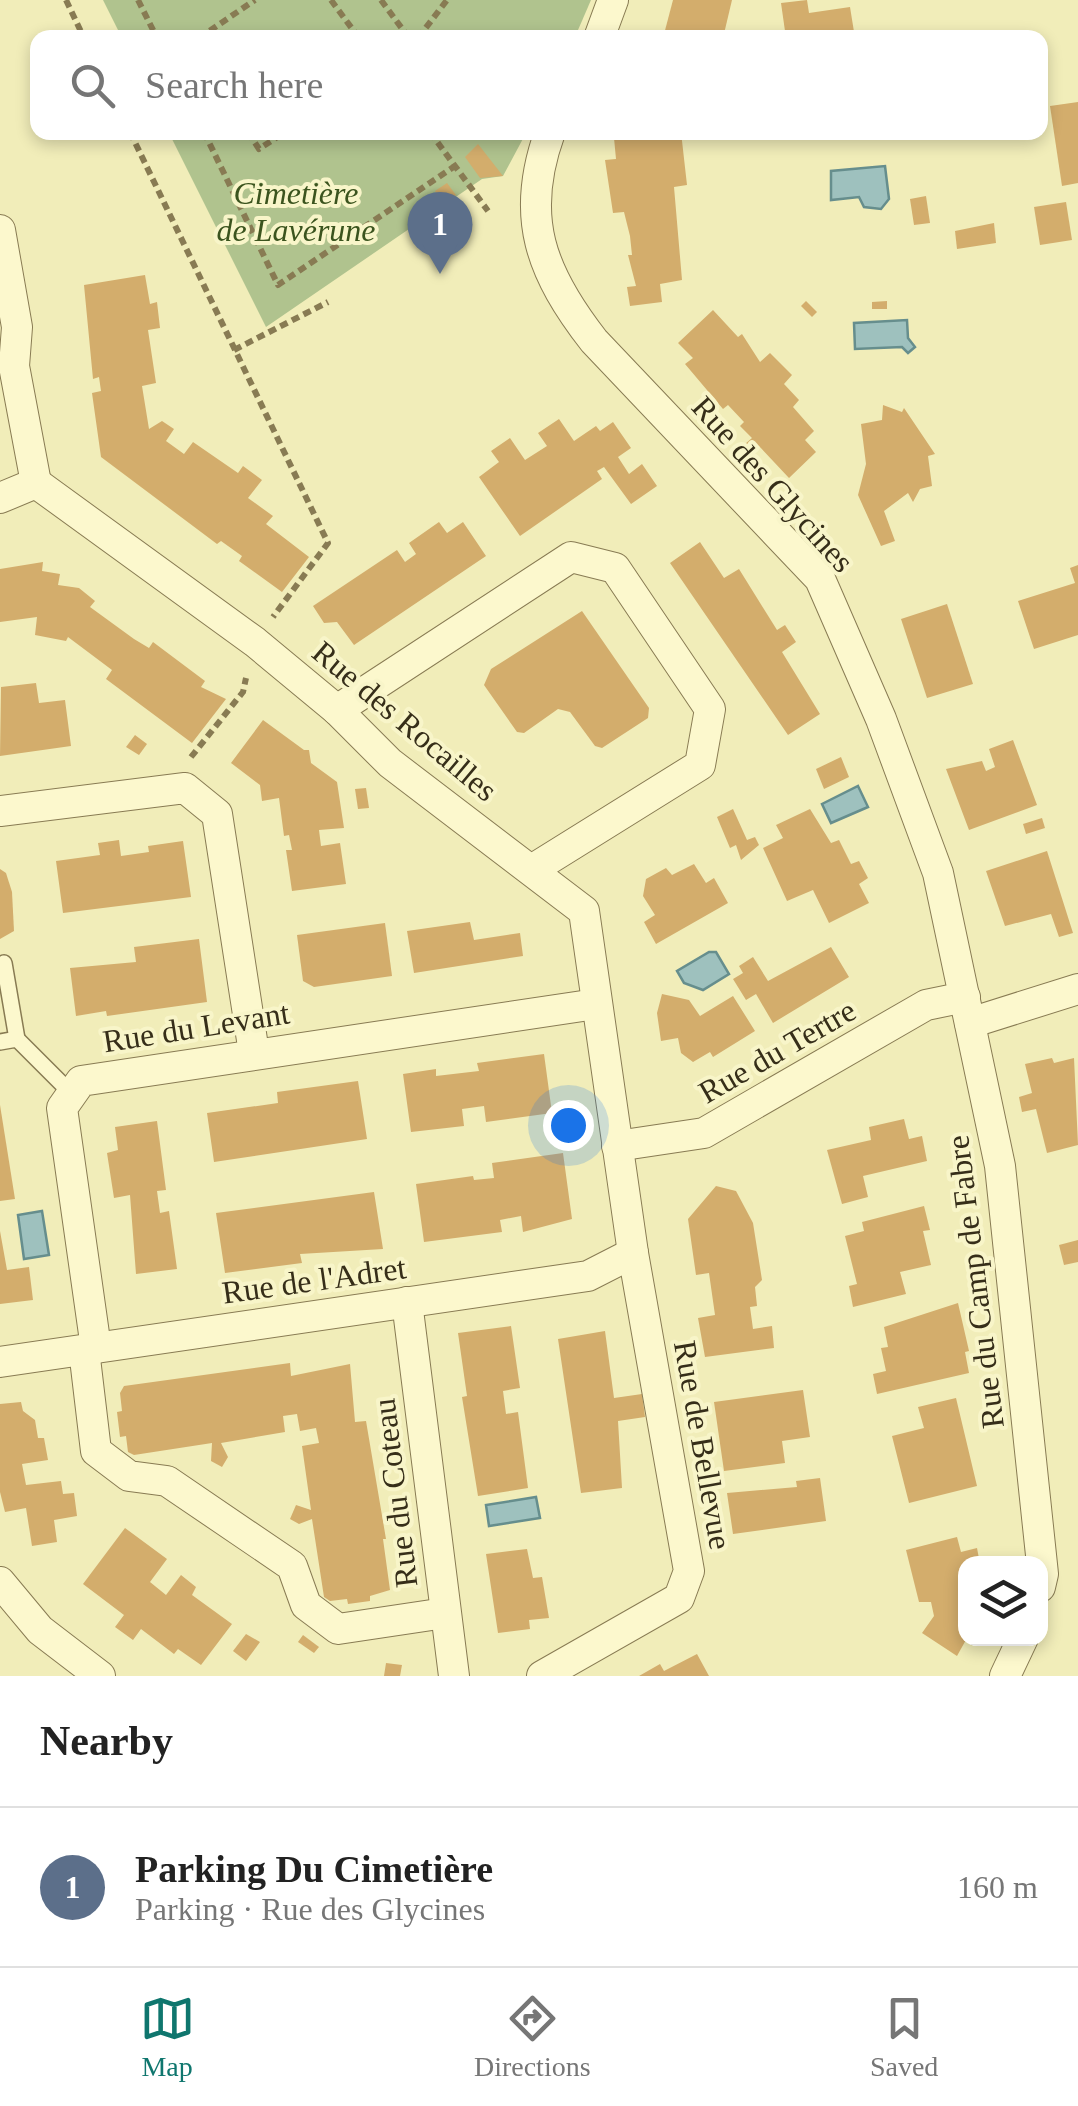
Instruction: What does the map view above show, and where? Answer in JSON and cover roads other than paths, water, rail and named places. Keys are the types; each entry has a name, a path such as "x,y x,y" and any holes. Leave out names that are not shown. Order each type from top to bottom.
{"street":[{"path":"601,30 612,0"},
{"name":"Rue des Glycines","path":"548,140 535,184 535,222 546,269 594,341 820,580 880,718 938,872 968,1010"},
{"path":"0,230 17,326 14,366 36,483 0,498"},
{"name":"Rue des Rocailles","path":"36,483 255,642 337,710 390,763 584,911 618,1146"},
{"path":"337,710 572,557 616,568 710,708 700,765 532,868"},
{"path":"0,811 185,788 217,814 254,1053"},
{"path":"968,1010 1078,989"},
{"name":"Rue du Levant","path":"445,1613 338,1629 306,1605 292,1566 167,1481 130,1476 96,1450 90,1349 62,1108 70,1092 82,1081 596,1004"},
{"name":"Rue du Tertre","path":"618,1146 704,1133 926,1005 968,1010"},
{"name":"Rue du Camp de Fabre","path":"968,1010 1000,1166 1041,1556"},
{"name":"Rue de Bellevue","path":"542,1676 679,1598 689,1571 618,1146"},
{"name":"Rue de l'Adret","path":"0,1362 588,1276 633,1253"},
{"name":"Rue du Coteau","path":"407,1302 454,1676"},
{"path":"0,1582 40,1630 100,1676"},
{"path":"1005,1676 1019,1646"}],"lane":[{"path":"4,963 8,1040 70,1092"}],"water":[{"path":"885,166 889,199 881,209 864,207 859,197 831,200 831,171"},
{"path":"907,320 908,338 915,347 908,353 902,347 855,349 854,323"},
{"path":"858,786 868,807 831,823 822,804"},
{"path":"709,952 716,952 729,974 703,990 684,983 677,971"},
{"path":"42,1211 49,1255 24,1259 18,1215"},
{"path":"536,1497 540,1518 489,1526 486,1505"}],"place":[{"name":"Parking Du Cimetière","path":"440,274"}],"park label":[{"name":"Cimetière de Lavérune","path":"296,212"}]}
